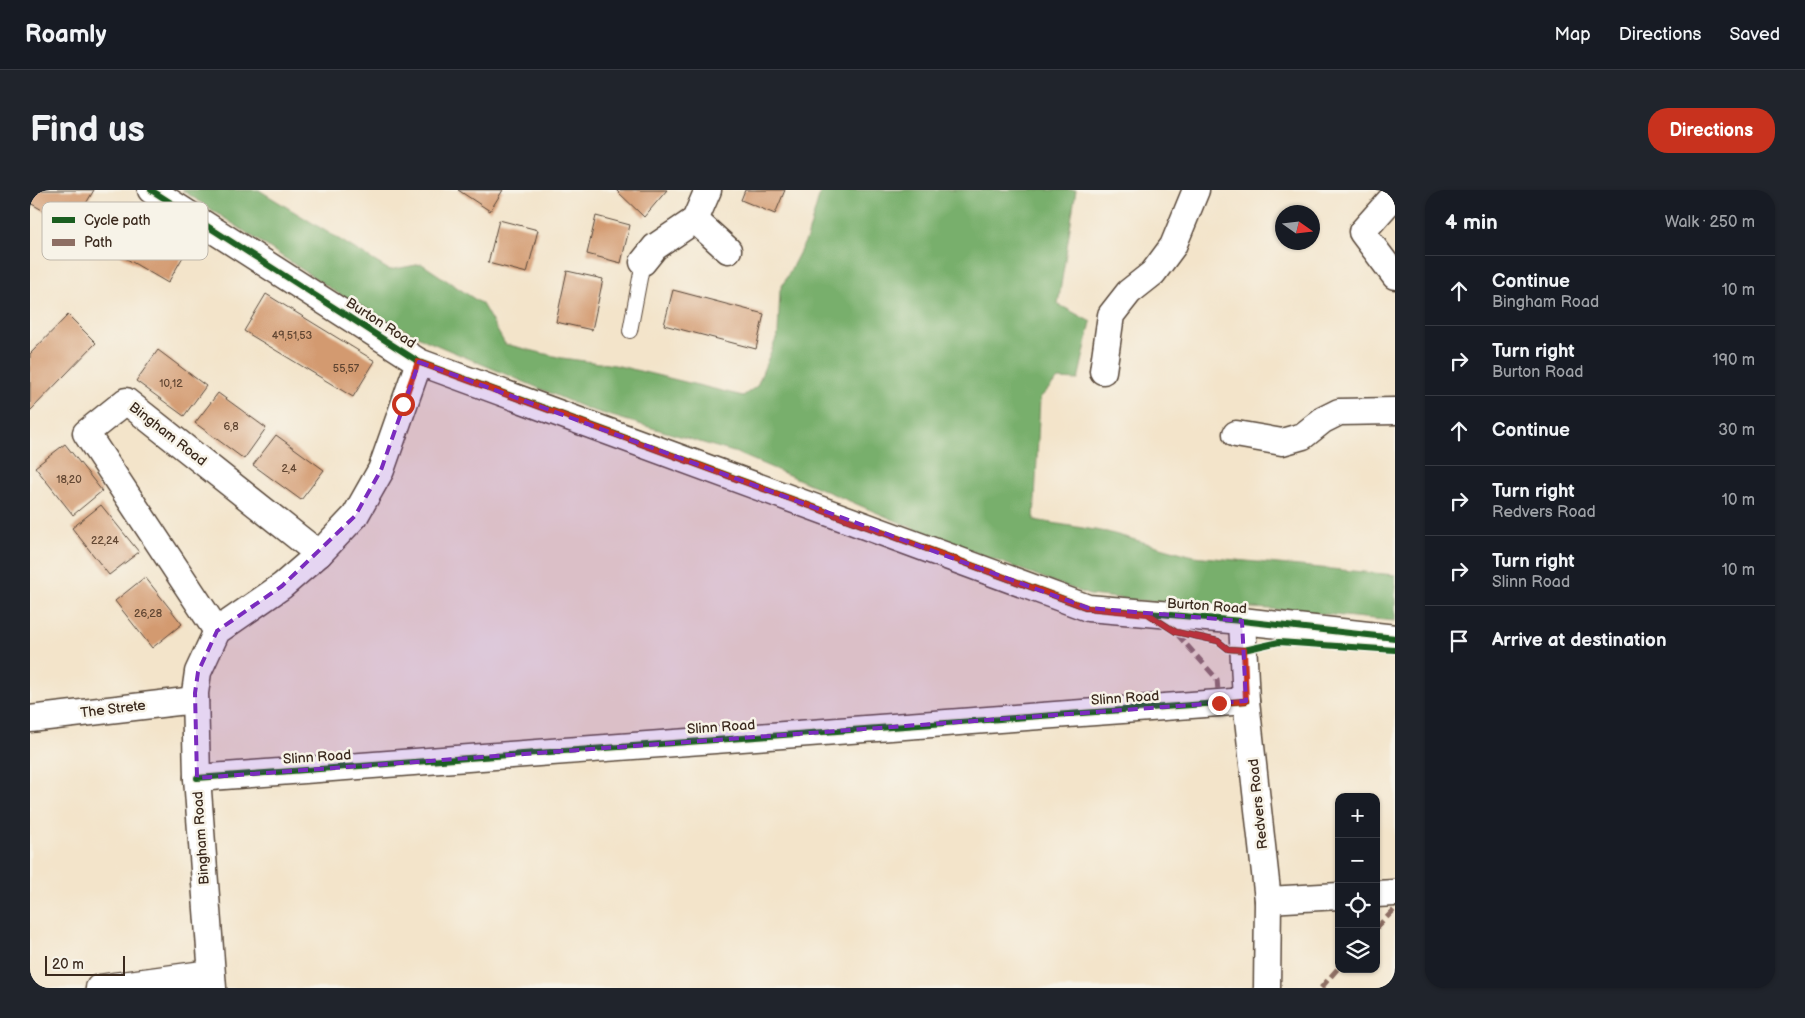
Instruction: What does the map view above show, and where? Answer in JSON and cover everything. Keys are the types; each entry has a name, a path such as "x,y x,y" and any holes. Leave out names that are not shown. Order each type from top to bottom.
{"street":[{"name":"Burton Road","path":"151,190 170,202"},
{"path":"643,262 655,247 695,220 708,190"},
{"path":"1103,371 1111,315 1129,292 1153,274 1173,246 1196,190"},
{"path":"1395,195 1362,232 1395,276"},
{"path":"695,220 728,250"},
{"name":"Burton Road","path":"208,227 418,362 1088,608 1242,621 1395,638"},
{"path":"217,631 282,586 319,554 355,516 381,470 418,362"},
{"name":"Bingham Road","path":"212,981 197,778 195,700 198,672 217,631 86,433 126,401 319,554"},
{"path":"1236,434 1282,442 1303,436 1323,420 1339,412 1395,411"},
{"name":"Redvers Road","path":"1242,621 1246,701 1268,900 1267,988"},
{"name":"The Strete","path":"30,719 195,700"},
{"name":"Slinn Road","path":"197,778 1246,701"},
{"path":"1380,894 1395,893"},
{"path":"1268,900 1335,896"},
{"path":"99,988 212,981"}],"lane":[{"path":"630,331 643,262"}],"highlighted area":[{"path":"419,362 1088,608 1242,621 1246,701 197,778 195,693 198,672 217,631 282,586 355,516 381,470"}],"green space":[{"path":"182,190 259,190 389,270 422,264 482,304 505,344 562,358 615,365 743,396 757,386 778,334 780,290 807,238 821,190 1076,190 1058,304 1091,322 1078,380 1058,379 1040,398 1034,520 1107,532 1193,556 1395,575 1395,621 1272,609 1185,605 1089,595 934,537 737,453 588,409 425,340 339,294 208,207 208,202 200,202"}],"building":[{"path":"30,190 94,190 87,202 42,202 42,210 30,203"},
{"path":"458,190 503,190 490,211"},
{"path":"616,190 667,190 644,217"},
{"path":"745,190 785,190 775,214 741,200"},
{"path":"596,216 630,225 621,263 587,254"},
{"path":"499,220 538,230 527,273 488,263"},
{"path":"129,260 181,260 168,283"},
{"path":"567,271 603,279 592,330 556,322"},
{"path":"673,290 764,314 756,349 664,325"},
{"path":"266,294 375,361 353,397 244,331"},
{"path":"68,315 96,343 30,411 30,354"},
{"path":"158,350 206,386 184,416 136,381"},
{"path":"218,393 266,428 244,459 195,423"},
{"path":"276,435 324,470 301,500 253,465"},
{"path":"65,444 102,491 73,515 35,467"},
{"path":"101,505 139,552 109,575 72,528"},
{"path":"145,577 182,624 152,648 115,601"}],"marked path":[{"path":"1177,634 1217,679 1219,703"},
{"path":"1380,924 1395,909"},
{"path":"1321,988 1335,972"}],"cycle path":[{"path":"151,190 170,202"},
{"path":"208,227 419,362 1088,608 1242,621 1395,638"},
{"path":"1150,615 1176,632 1218,641 1228,649 1244,650 1279,642 1395,650"},
{"path":"197,778 1246,701"}],"route":[{"path":"403,404 418,362 1088,608 1148,614 1176,632 1218,641 1228,649 1244,650 1246,701 1219,703"}]}
